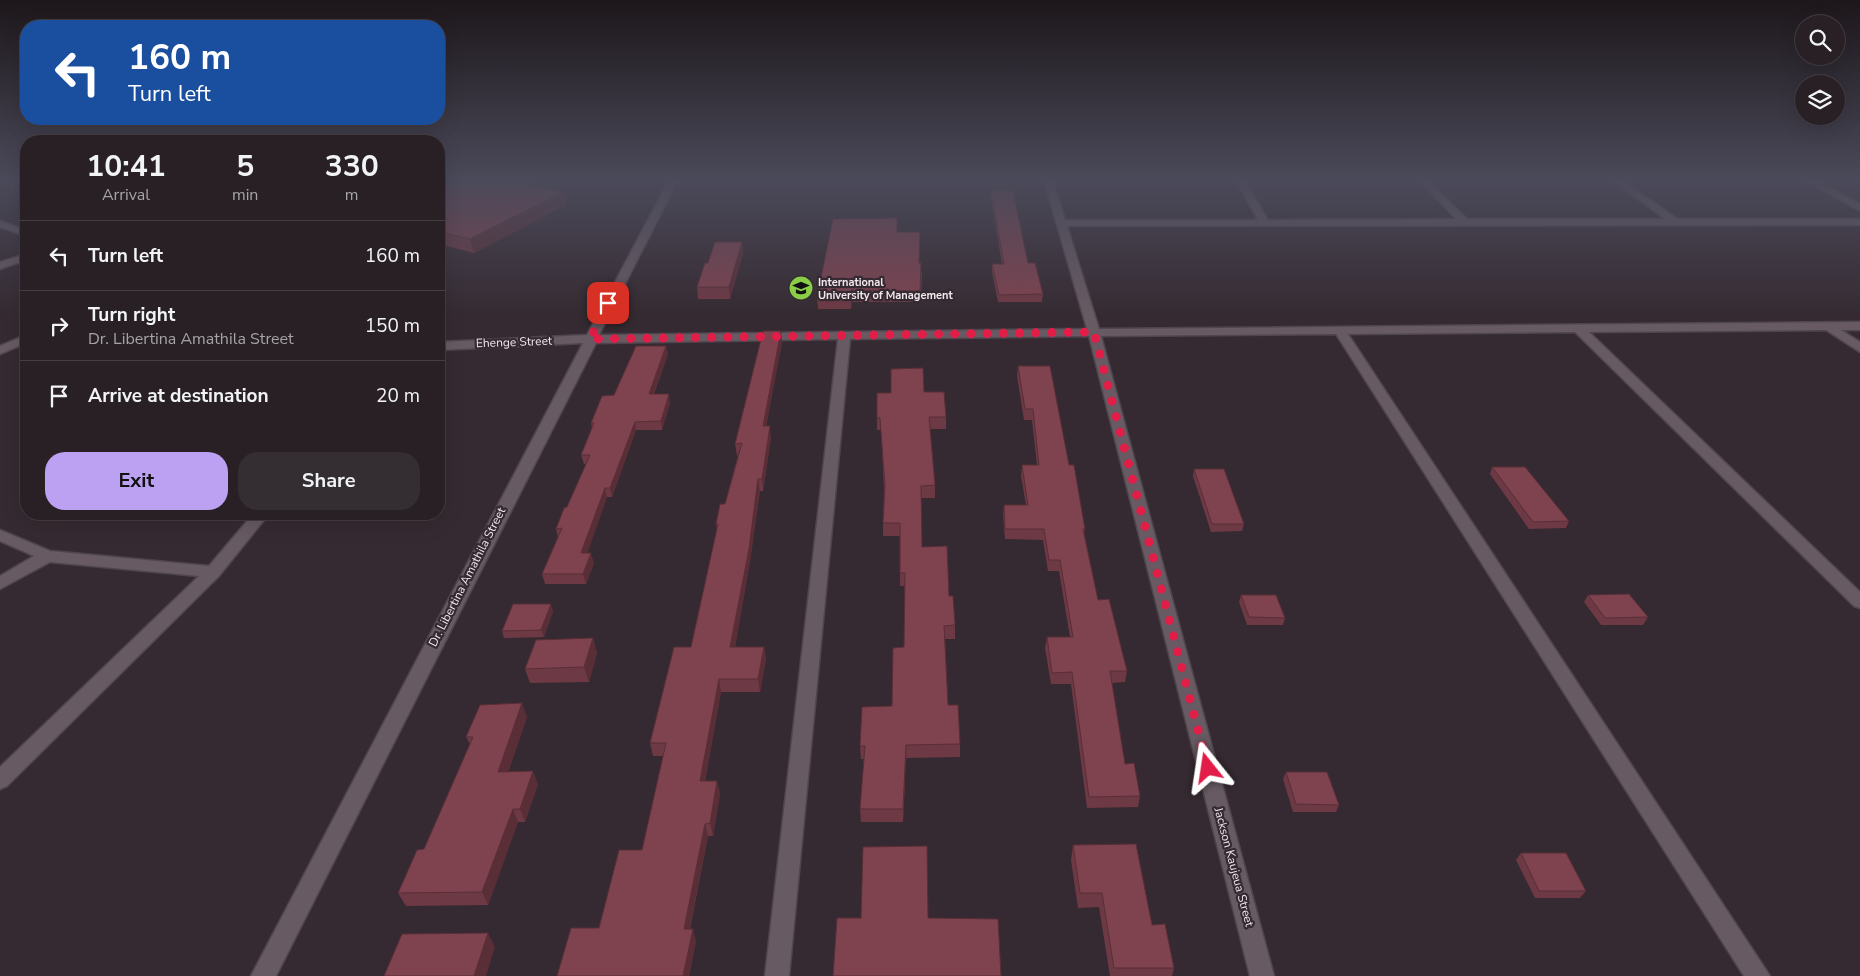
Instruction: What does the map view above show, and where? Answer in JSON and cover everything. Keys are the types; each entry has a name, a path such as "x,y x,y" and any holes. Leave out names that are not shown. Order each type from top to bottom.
{"street":[{"path":"4,226 20,231"},
{"name":"Dr. Libertina Amathila Street","path":"263,976 649,226"},
{"name":"Jackson Kaujeua Street","path":"1063,226 1094,332 1262,976"},
{"path":"0,266 20,259"},
{"path":"1828,326 1860,348"},
{"name":"Ehenge Street","path":"445,346 590,339 844,335 1860,326"},
{"path":"1579,329 1860,602"},
{"path":"1340,331 1758,976"},
{"path":"777,976 844,335"},
{"path":"0,350 20,342"},
{"path":"0,780 213,572 256,520"},
{"path":"0,535 47,556 213,572"},
{"path":"0,583 47,556"}],"building":[{"path":"445,226 497,226 470,239 445,233"},
{"path":"832,226 897,226 897,232 920,232 920,291 851,290 850,297 817,297"},
{"path":"997,226 1020,226 1028,263 1035,263 1043,294 999,295 992,264 1004,264"},
{"path":"715,242 742,242 729,287 697,287 705,263 708,263"},
{"path":"763,331 781,331 763,426 770,426 762,479 758,479 749,549 730,647 764,647 758,679 719,679 700,781 717,781 710,823 705,824 684,929 693,929 683,976 557,976 571,928 599,928 619,850 642,850 666,743 650,743 674,647 691,647 718,524 716,524 720,504 725,504 742,443 735,444"},
{"path":"636,346 666,346 649,394 669,394 661,421 635,422 610,488 605,488 581,553 591,553 583,574 542,574 562,528 556,529 564,508 567,507 590,455 581,455 594,423 591,423 602,396 614,395"},
{"path":"1018,366 1050,366 1069,465 1074,465 1085,529 1083,529 1098,600 1109,599 1127,671 1110,671 1125,764 1134,763 1140,796 1089,797 1072,672 1052,673 1047,637 1073,637 1060,560 1049,560 1044,529 1005,529 1004,505 1028,505 1022,465 1039,465 1033,409 1025,409"},
{"path":"923,368 924,392 944,392 946,417 929,417 935,485 921,486 922,547 947,546 949,596 953,596 955,625 944,626 948,705 958,705 960,744 906,745 903,809 860,809 865,746 860,746 862,707 892,706 893,648 904,647 905,573 900,573 900,523 883,523 885,486 880,418 877,418 877,393 891,393 891,369"},
{"path":"1492,467 1525,467 1569,521 1533,522"},
{"path":"1194,469 1224,469 1244,524 1212,524"},
{"path":"1629,594 1648,617 1605,618 1588,595"},
{"path":"1241,595 1276,595 1285,618 1249,617"},
{"path":"513,604 551,604 541,630 502,631"},
{"path":"593,638 584,667 525,669 536,640"},
{"path":"522,703 498,772 533,771 520,809 513,809 482,892 398,893 417,850 424,849 473,737 466,737 480,705"},
{"path":"1286,772 1327,772 1339,805 1296,804"},
{"path":"1136,844 1152,925 1165,924 1174,968 1114,968 1102,893 1080,893 1073,845"},
{"path":"927,846 928,918 998,919 1001,976 833,976 837,918 861,918 863,847"},
{"path":"1521,853 1566,853 1586,891 1539,891"},
{"path":"488,933 474,976 384,976 402,934"}],"place":[{"name":"International University of Management","path":"801,288"}],"route":[{"path":"608,303 590,339 1094,332 1208,768"}]}
